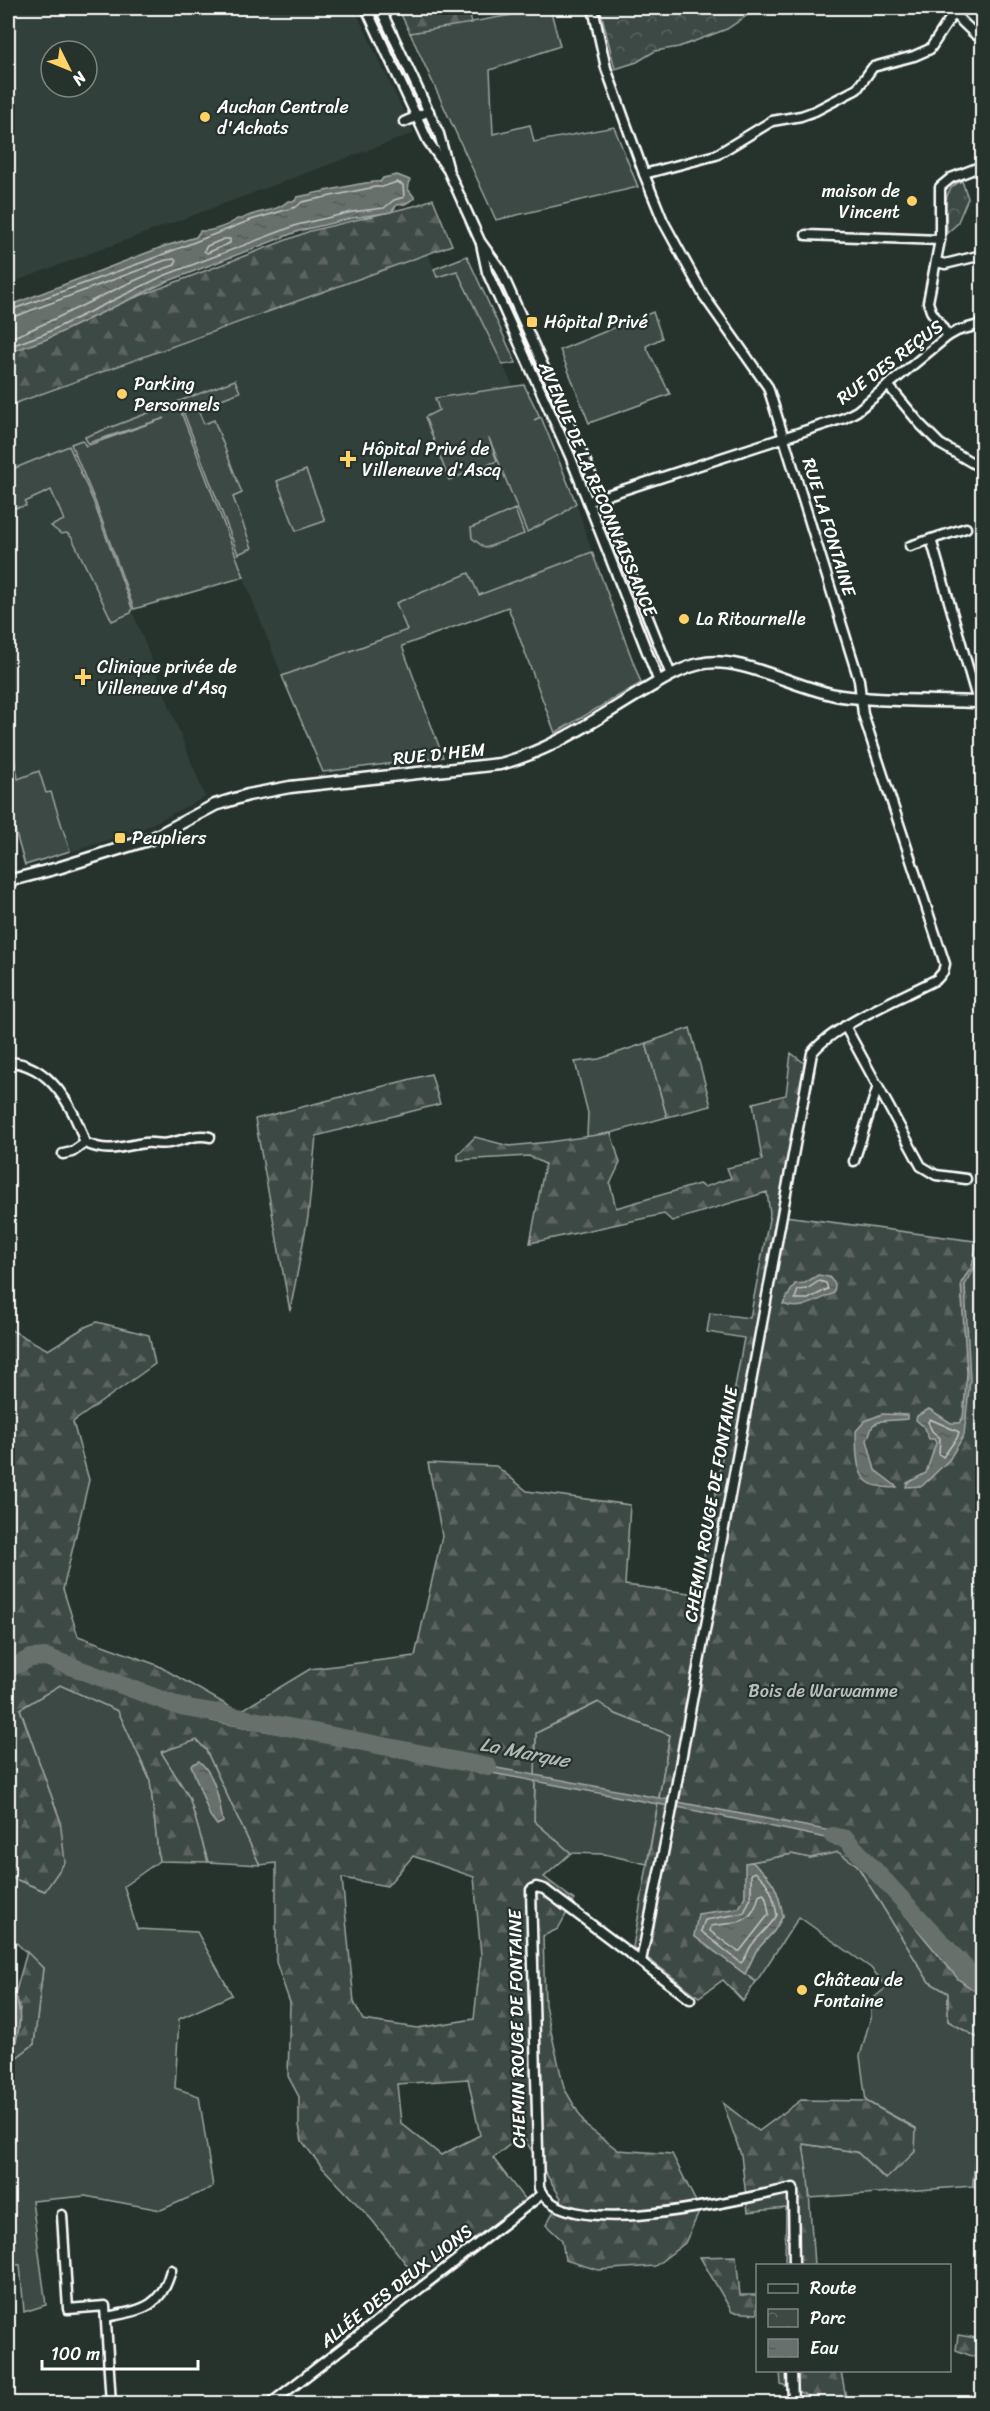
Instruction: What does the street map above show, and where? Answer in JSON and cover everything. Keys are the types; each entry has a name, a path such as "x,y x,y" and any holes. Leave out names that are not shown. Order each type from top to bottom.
{"street":[{"name":"AVENUE DE LA RECONNAISSANCE","path":"366,8 433,149 448,170 480,241 500,269 600,496 671,675"},
{"name":"AVENUE DE LA RECONNAISSANCE","path":"380,8 429,111 442,143 448,170"},
{"name":"RUE LA FONTAINE","path":"593,8 606,68 663,221 693,278 765,381 856,669 863,714 945,968 937,980 846,1026 821,1041 812,1053"},
{"path":"644,174 716,155 772,121 801,116 858,89 873,67 915,56 930,49 955,10 976,35"},
{"path":"404,122 429,111"},
{"path":"948,336 931,311 928,302 940,240 939,192 942,184 959,174 982,166"},
{"path":"806,235 940,240"},
{"name":"AVENUE DE LA RECONNAISSANCE","path":"480,241 487,272 589,501 659,682"},
{"path":"937,262 945,264 982,255"},
{"name":"RUE DES REÇUS","path":"589,501 849,416 948,336 982,324"},
{"path":"888,385 934,439 953,453 976,465"},
{"path":"910,546 966,528"},
{"path":"932,539 980,702"},
{"name":"RUE D'HEM","path":"8,881 58,868 151,838 214,805 248,795 290,787 500,764 519,759 549,746 671,675 697,664 724,662 819,691 862,697 980,702"},
{"path":"846,1026 921,1166 936,1174 966,1179"},
{"name":"CHEMIN ROUGE DE FONTAINE","path":"641,1961 671,1814 812,1053"},
{"path":"8,1062 30,1066 63,1095 75,1112 85,1143"},
{"path":"854,1161 878,1086"},
{"path":"85,1143 102,1149 115,1150 143,1143 166,1144 198,1136 210,1137"},
{"path":"63,1154 72,1152 85,1143"},
{"name":"CHEMIN ROUGE DE FONTAINE","path":"542,2194 537,2174 531,1890 536,1887 544,1889 690,1999"},
{"path":"542,2194 550,2204 562,2210 617,2217 703,2206 793,2188 794,2264"},
{"name":"ALLÉE DES DEUX LIONS","path":"270,2403 542,2194"},
{"path":"62,2215 68,2309 105,2306 111,2403"},
{"path":"106,2317 140,2310 152,2304 165,2289 171,2270"},
{"path":"792,2372 793,2403"}],"shaded area":[{"name":"Auchan Centrale d'Achats","path":"8,8 354,8 414,133 8,284"},
{"name":"Hôpital Privé de Villeneuve d'Ascq","path":"428,253 437,277 457,271 513,386 525,383 541,417 489,438 527,532 562,514 576,503 592,552 478,595 469,573 407,629 282,676 231,545 85,446 71,444 95,501 133,613 205,797 140,830 24,867 8,810 8,470 14,467 8,450 8,406"}],"green space":[{"path":"398,8 468,8 472,23 410,33"},
{"path":"550,8 560,46 490,70 493,134 530,125 534,142 614,127 638,187 496,220 410,33"},
{"path":"600,8 785,8 748,15 727,29 679,47 655,51 637,62 615,69"},
{"path":"962,181 968,198 957,224 947,233 947,196 955,185"},
{"path":"433,199 452,245 8,406 8,346 310,231 414,206"},
{"path":"467,256 516,363 503,365 457,271 437,277 434,269"},
{"path":"491,260 535,352 528,355 492,276 489,262"},
{"path":"653,312 662,338 646,346 670,394 589,423 560,350"},
{"path":"235,380 240,392 197,408 204,424 214,420 242,493 233,497 252,548 238,554 183,411 181,412 244,577 134,609 95,501 71,444 82,440 86,446 165,418 88,443 85,437"},
{"path":"548,384 590,480 584,482 542,388"},
{"path":"524,385 540,417 534,420 541,417 576,503 562,514 527,532 489,438 497,461 449,480 425,417 439,410 435,398"},
{"path":"69,446 94,503 132,608 131,613 112,621 72,538 67,533 61,534 51,526 64,520 51,490 25,502 26,506 8,509 8,471"},
{"path":"306,470 325,521 296,531 277,481"},
{"path":"515,509 524,534 485,548 472,538 471,528"},
{"path":"592,552 641,683 555,733 508,607 402,646 443,757 323,772 282,676 407,630 396,603 469,573 479,595"},
{"path":"14,755 18,779 39,771 46,793 51,792 70,851 25,865 8,806 8,756"},
{"path":"690,1028 711,1106 667,1117 646,1043"},
{"path":"646,1043 667,1117 611,1133 587,1137 588,1113 575,1062 599,1059"},
{"name":"Bois de Warwamme","path":"791,1053 815,1071 785,1216 982,1242 982,2040 948,2021 948,1993 929,1982 857,1865 838,1852 810,1858 792,1854 746,1863 745,1896 739,1909 694,1936 756,1982 743,2001 723,1980 699,1997 633,1947 670,1735 616,1714 598,1702 536,1733 534,1821 571,1853 544,1877 574,1900 558,1929 543,1936 545,2005 564,2088 586,2126 618,2150 672,2154 700,2210 685,2243 655,2266 598,2270 565,2260 562,2240 546,2225 561,2198 522,2135 493,2158 532,2209 427,2291 372,2220 320,2165 302,2141 299,2125 299,2097 288,2076 290,2003 276,1962 276,1863 260,1865 206,1750 197,1740 161,1752 189,1797 208,1862 159,1861 150,1780 118,1711 60,1685 20,1709 60,1820 65,1862 45,1891 8,1876 8,1309 11,1330 48,1350 97,1322 149,1335 155,1364 73,1422 89,1480 63,1589 78,1636 157,1665 239,1712 310,1669 415,1656 442,1536 428,1463 496,1466 527,1491 630,1505 625,1585 697,1594 744,1338 707,1332 710,1313 750,1318 770,1214 767,1192 672,1221 664,1214 530,1243 545,1164 529,1156 458,1160 458,1154 475,1137 509,1146 611,1133 620,1163 610,1184 616,1208 699,1184 704,1187 731,1178 727,1168 762,1160 753,1103 786,1095","holes":["413,1856 474,1877 481,1955 474,2019 417,2028 363,2020 354,2002 342,1878 387,1886","468,2079 480,2135 441,2155 401,2123 397,2084"]},
{"path":"431,1074 440,1104 316,1136 308,1217 290,1311 255,1119"},
{"path":"60,1685 118,1711 150,1780 159,1861 124,1886 137,1929 197,1932 232,1995 179,2019 175,2088 199,2096 213,2187 161,2210 85,2196 32,2201 46,2305 24,2312 20,2265 8,2264 8,2064 34,2044 43,1968 8,1935 8,1876 44,1891 60,1820 20,1709"},
{"path":"599,1702 616,1714 670,1735 647,1864 604,1854 571,1853 534,1821 536,1733"},
{"path":"197,1740 206,1750 260,1865 208,1862 189,1797 160,1751"},
{"path":"838,1852 857,1865 929,1982 948,1993 948,2021 982,2040 982,2137 976,2143 973,2186 810,2198 803,2144 857,2152 885,2179 916,2128 866,2101 860,2056 871,2016 871,2000 887,1987 871,1968 799,1917 756,1982 745,1974 756,1951 774,1931 783,1916 774,1886 752,1862 792,1854 811,1858"},
{"path":"27,1952 43,1968 34,2044 8,2064 8,2045 16,2041 20,2008 15,1994"},
{"path":"801,2100 866,2101 916,2129 915,2152 886,2179 857,2152 803,2144 808,2178 814,2264 785,2264 786,2208 748,2212 741,2155 723,2103 759,2131"},
{"path":"982,2137 982,2193 973,2186 976,2143"},
{"path":"736,2256 740,2295 756,2295 756,2314 732,2312 700,2257"},
{"path":"958,2335 982,2339 982,2360 956,2350"},
{"path":"780,2372 841,2372 847,2403 824,2403 781,2384"}],"water":[{"path":"397,175 410,180 408,189 415,198 405,204 397,205 391,212 353,218 299,231 166,282 47,339 8,353 8,306 162,247 196,237 200,231 215,229 237,219 278,208 288,201 295,201 297,197 353,185 380,182 383,178"},
{"path":"977,1242 981,1243 976,1265 965,1285 970,1380 964,1435 949,1460 922,1486 906,1487 907,1483 926,1473 936,1443 934,1439 929,1439 923,1426 916,1420 917,1416 929,1409 951,1423 959,1423 963,1418 967,1373 961,1283 972,1266"},
{"path":"818,1275 829,1277 835,1284 834,1293 802,1306 783,1304 795,1284 805,1283"},
{"path":"882,1414 907,1415 907,1419 881,1421 873,1425 867,1440 875,1470 897,1487 894,1488 870,1483 860,1472 858,1464 856,1431 865,1421"},
{"path":"177,1703 227,1718 670,1800 669,1806 212,1721 175,1710"},
{"path":"199,1761 209,1773 216,1789 223,1822 217,1825 210,1816 191,1765"},
{"path":"678,1802 831,1831 853,1841 862,1848 966,1976 982,1988 982,1996 958,1979 884,1889 862,1853 845,1843 831,1839 677,1807"},
{"path":"752,1862 774,1886 783,1916 774,1931 756,1951 745,1974 694,1936 698,1914 739,1908 745,1896 745,1863"},
{"path":"15,1994 20,2017 19,2028 16,2041 8,2045 8,1997"}],"waterway":[{"name":"La Marque","path":"8,1669 31,1658 46,1657 181,1707 488,1767"},
{"name":"La Marque","path":"833,1836 846,1839 982,1986"}],"place":[{"name":"Auchan Centrale d'Achats","path":"205,117"},
{"name":"maison de Vincent","path":"912,201"},
{"name":"Hôpital Privé","path":"532,322"},
{"name":"Parking Personnels","path":"122,394"},
{"name":"Hôpital Privé de Villeneuve d'Ascq","path":"348,459"},
{"name":"La Ritournelle","path":"684,619"},
{"name":"Clinique privée de Villeneuve d'Asq","path":"83,677"},
{"name":"Peupliers","path":"120,838"},
{"name":"Château de Fontaine","path":"802,1990"}]}
